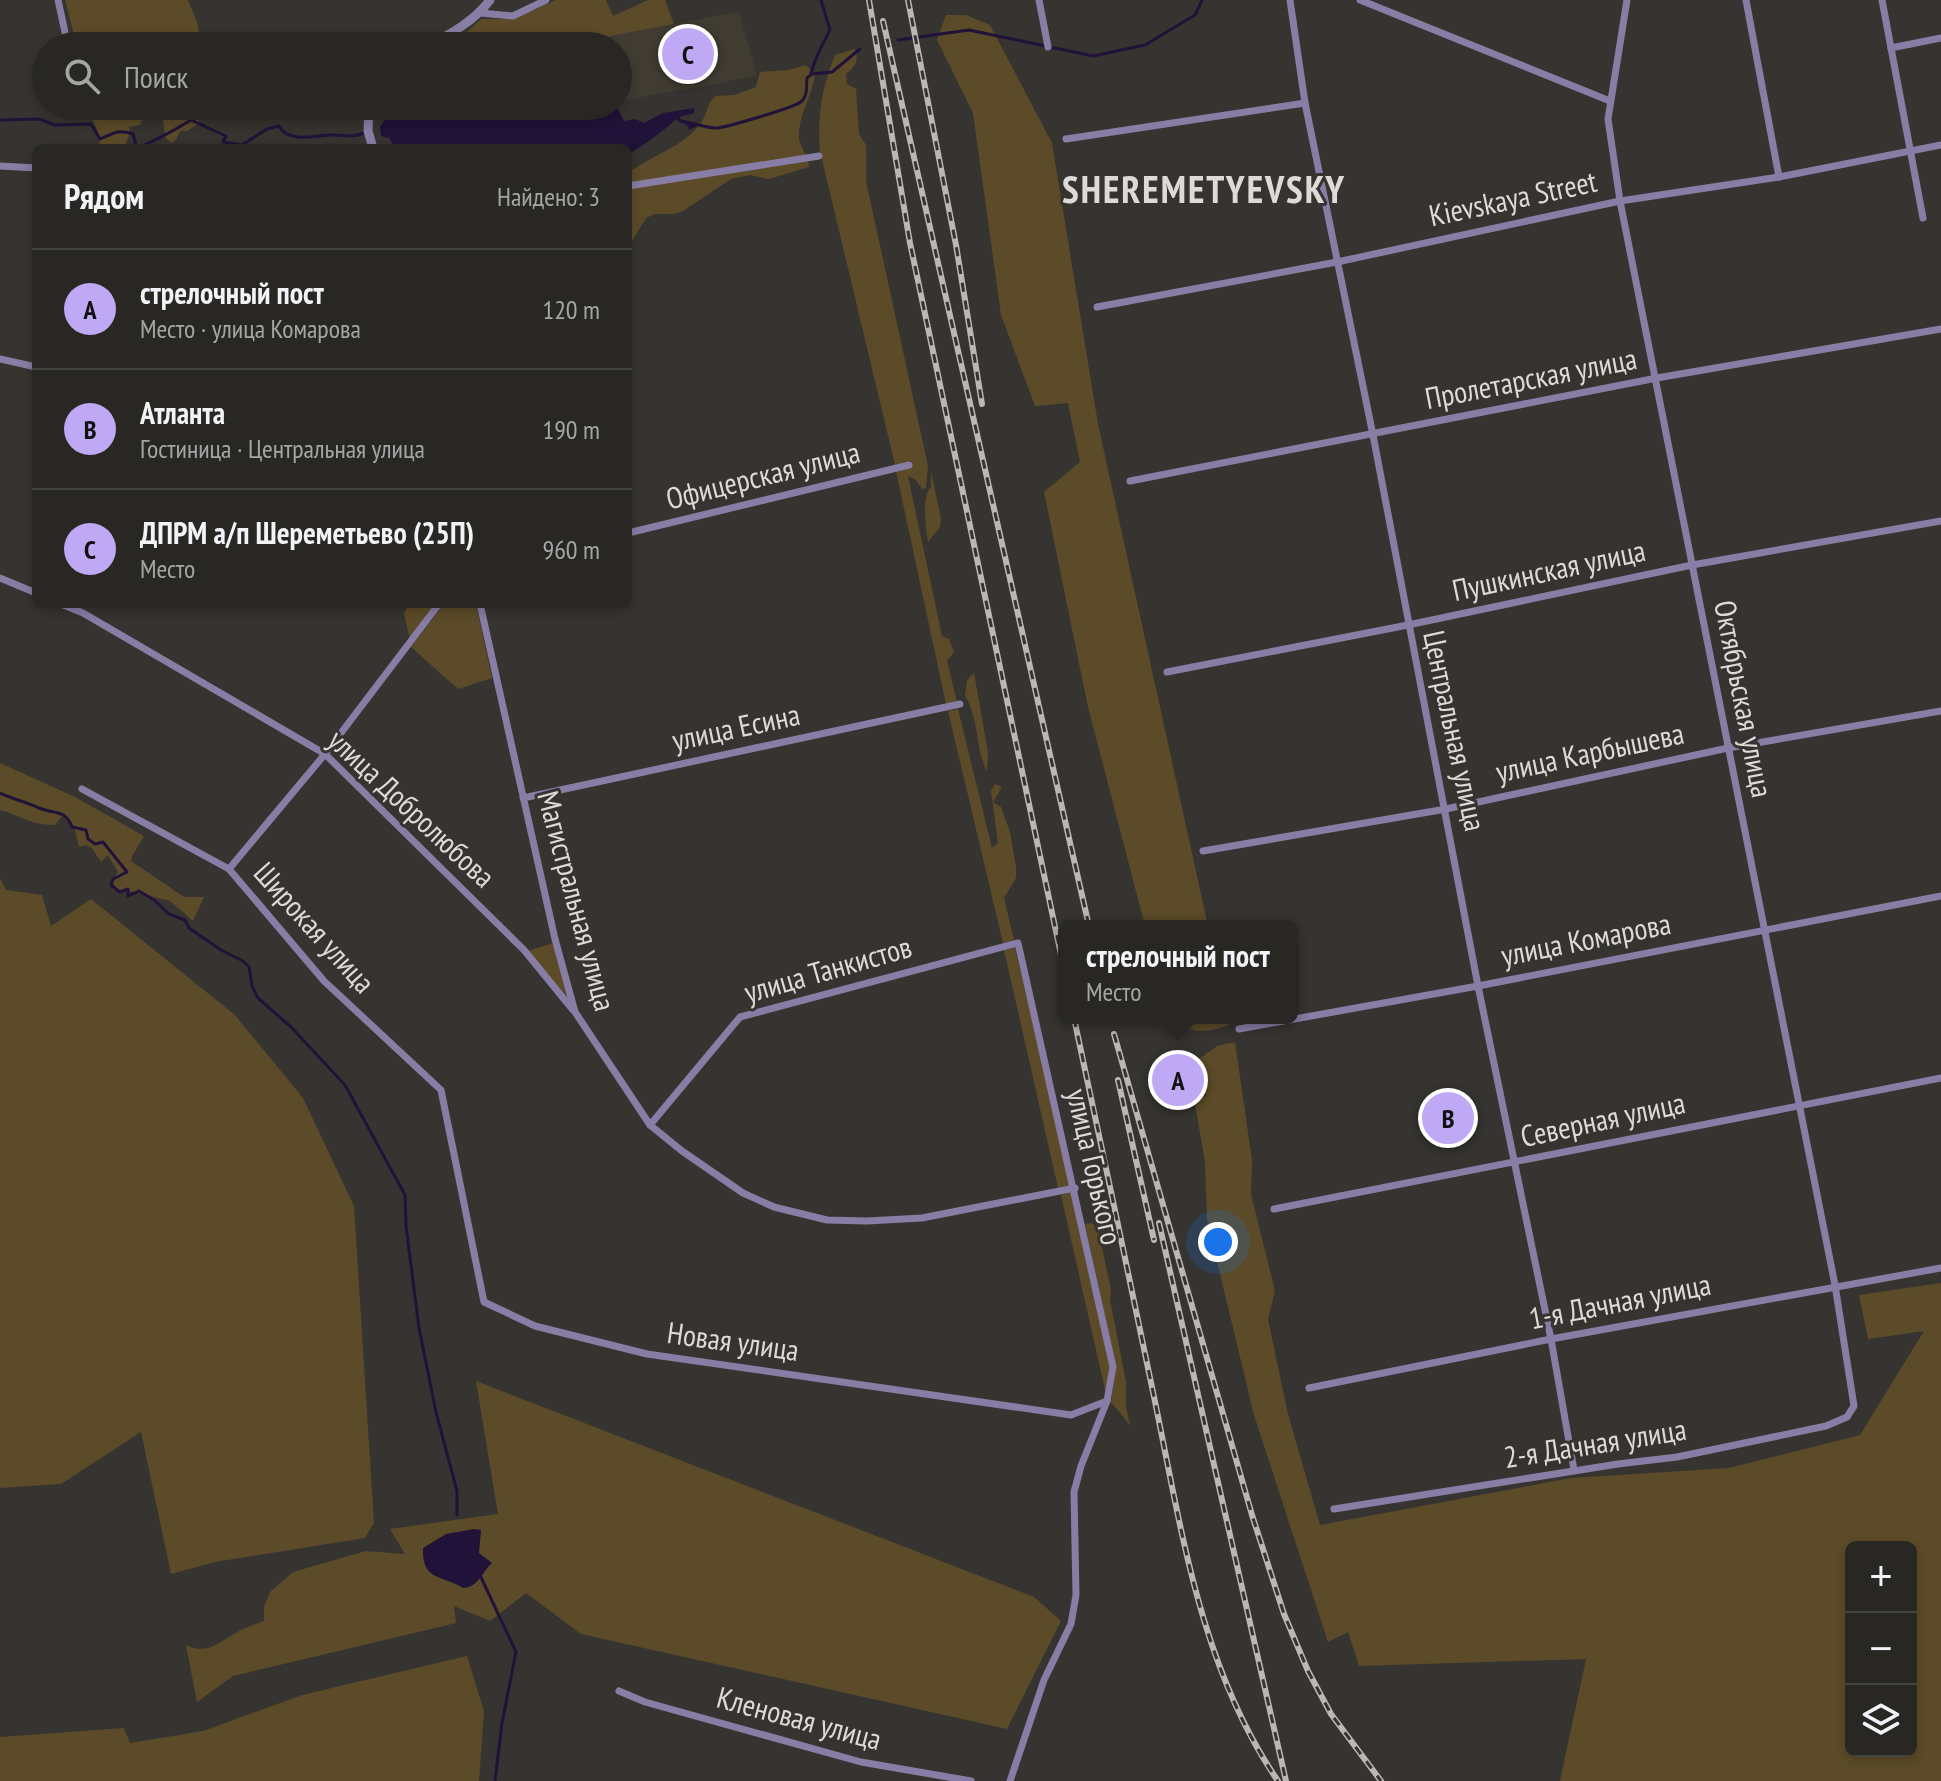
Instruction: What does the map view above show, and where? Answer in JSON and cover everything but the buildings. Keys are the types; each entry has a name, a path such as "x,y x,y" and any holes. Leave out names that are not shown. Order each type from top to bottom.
{"street":[{"path":"58,0 65,32"},
{"path":"449,32 480,13 490,0"},
{"path":"480,13 513,16 546,0"},
{"path":"1039,0 1048,47"},
{"name":"Центральная улица","path":"1290,0 1305,103 1373,435 1478,986 1551,1339 1574,1470"},
{"path":"1360,0 1610,101"},
{"name":"Октябрьская улица","path":"1627,0 1608,119 1620,201 1835,1285 1854,1406"},
{"path":"1746,0 1779,177"},
{"path":"1882,0 1923,218"},
{"path":"1891,48 1941,38"},
{"path":"1066,139 1305,103"},
{"path":"368,120 372,144"},
{"name":"Kievskaya Street","path":"1097,307 1337,262 1620,201 1779,177 1941,145"},
{"path":"632,185 819,156"},
{"path":"0,166 32,168"},
{"name":"Пролетарская улица","path":"1130,481 1657,378 1941,329"},
{"path":"0,359 32,366"},
{"name":"Офицерская улица","path":"632,532 909,465"},
{"name":"Пушкинская улица","path":"1167,672 1692,565 1941,521"},
{"path":"0,578 32,591"},
{"name":"улица Добролюбова","path":"71,608 325,754 524,950 575,1012"},
{"name":"Широкая улица","path":"436,608 325,754 229,869 324,981 441,1090 459,1177"},
{"name":"Магистральная улица","path":"481,608 575,1012 650,1125 743,1193 774,1207 827,1220 922,1218 1075,1188"},
{"name":"улица Есина","path":"523,798 960,704"},
{"name":"улица Карбышева","path":"1203,851 1446,809 1728,748 1941,711"},
{"path":"82,789 229,869"},
{"name":"улица Комарова","path":"1298,1018 1941,896"},
{"name":"улица Танкистов","path":"650,1125 740,1017 1018,943"},
{"name":"улица Горького","path":"1018,943 1113,1367 1107,1401"},
{"name":"улица Комарова","path":"1239,1029 1267,1024"},
{"name":"Северная улица","path":"1274,1209 1941,1078"},
{"name":"Новая улица","path":"459,1177 484,1302 535,1326 647,1354 1071,1415 1107,1401"},
{"name":"1-я Дачная улица","path":"1309,1388 1835,1285 1941,1268"},
{"path":"1010,1781 1044,1680 1071,1624 1076,1595 1074,1492 1107,1401"},
{"name":"2-я Дачная улица","path":"1334,1509 1574,1470 1677,1457 1826,1426 1847,1417 1854,1406"},
{"name":"Кленовая улица","path":"619,1691 645,1702 861,1762 971,1781"}],"shaded area":[{"path":"65,0 188,0 199,32 73,32"},
{"path":"556,0 606,0 613,16 648,0 665,0 674,24 631,32 466,32 481,19 514,19"},
{"path":"739,12 757,76 632,99 631,32"},
{"path":"946,15 966,15 990,25 1052,143 1098,424 1207,920 1143,920 1088,707 1044,492 1080,462 1068,403 1035,406 1001,315 973,113 937,40"},
{"path":"855,49 857,60 846,74 847,84 856,89 859,134 866,145 866,181 928,466 926,488 922,489 916,480 908,476 942,636 949,639 954,652 947,661 957,702 946,704 896,471 912,467 911,461 895,465 820,151 820,114 830,67 835,55"},
{"path":"806,65 815,75 799,136 809,167 769,179 750,175 731,179 683,211 646,218 632,241 632,170 686,139 701,123 715,96 734,95 756,87 760,72"},
{"path":"694,108 694,113 679,117 680,121 700,125 689,130 688,126 676,119 632,152 632,144 393,144 389,138 381,136 380,127 385,120 635,119 644,123 663,113"},
{"path":"93,120 142,120 140,125 129,127 126,144 99,144 100,137"},
{"path":"163,120 199,120 187,131 180,131 171,143 166,138"},
{"path":"931,472 941,518 940,527 928,542 925,505 931,487"},
{"path":"407,608 434,608 410,640 404,613"},
{"path":"441,608 477,608 492,678 458,689 411,647"},
{"path":"974,673 988,752 987,772 980,753 973,713 965,696 967,680"},
{"path":"958,709 992,848 998,843 991,791 995,784 1002,787 993,802 1001,807 1010,832 1016,867 1016,878 1004,898 1014,940 1003,943 948,711"},
{"path":"0,763 75,797 144,836 131,861 184,897 204,897 193,921 170,901 118,891 112,881 118,872 108,855 101,862 92,848 86,845 79,847 74,827 62,816 55,825 46,825 0,810"},
{"path":"0,878 6,890 42,895 51,926 91,899 235,1015 303,1098 354,1206 374,1523 365,1538 215,1562 171,1574 141,1432 61,1484 0,1488"},
{"path":"553,943 568,998 528,951"},
{"path":"1015,948 1071,1185 1058,1188 1004,950"},
{"path":"1181,1024 1229,1025 1200,1031"},
{"path":"1235,1042 1252,1160 1251,1194 1275,1291 1268,1319 1288,1414 1320,1525 1571,1478 1729,1468 1860,1435 1924,1331 1868,1339 1859,1295 1941,1283 1941,1781 1560,1781 1586,1659 1359,1666 1348,1632 1328,1642 1254,1415 1207,1220 1205,1162 1195,1104 1206,1095 1199,1059 1217,1046"},
{"path":"1072,1192 1110,1367 1106,1394 1061,1195"},
{"path":"1092,1223 1098,1230 1111,1289 1110,1300 1126,1382 1130,1425 1111,1402 1116,1368 1085,1224"},
{"path":"476,1381 1034,1597 1061,1621 1007,1729 581,1634 526,1593 490,1621 454,1606 456,1623 233,1676 197,1702 186,1645 207,1648 264,1621 264,1607 270,1592 293,1572 366,1551 405,1554 390,1529 498,1514"},
{"path":"481,1530 479,1553 492,1563 477,1582 463,1588 429,1571 423,1559 423,1548 446,1534"},
{"path":"467,1656 484,1711 479,1781 0,1781 0,1737 124,1728 130,1743 203,1731 302,1695"}],"waterway":[{"path":"811,73 830,30 821,0"},
{"path":"898,40 969,30 1093,56 1145,45 1195,15 1202,0"},
{"path":"678,116 680,121 716,128 788,108 804,98 807,78 812,74 832,72 860,49"},
{"path":"0,120 32,119"},
{"path":"42,120 55,125 91,124 100,139 116,132 133,134 136,144"},
{"path":"146,144 191,120"},
{"path":"191,120 226,136 223,142 236,144"},
{"path":"244,144 267,129 279,126 283,132 296,137 364,133"},
{"path":"0,793 63,815 72,827 86,830 88,839 95,844 103,842 127,872 113,879 111,885 120,892 128,889 128,896 139,891 169,914 185,920 189,928 221,950 243,961 249,967 252,986 258,998 291,1027 345,1085 405,1195 419,1328 436,1412 457,1491 457,1515"},
{"path":"480,1575 516,1652 502,1723 495,1781"}],"railway":[{"path":"869,0 910,243 1058,941"},
{"path":"908,0 956,245 982,404"},
{"path":"883,21 1088,920"},
{"path":"1075,1024 1196,1593 1229,1690 1251,1737 1278,1781"},
{"path":"1114,1034 1252,1515 1284,1614 1308,1671 1331,1714 1381,1781"},
{"path":"1118,1080 1154,1240"},
{"path":"1159,1223 1286,1781"}],"place":[{"name":"ДПРМ а/п Шереметьево (25П)","path":"688,54"},
{"name":"стрелочный пост","path":"1178,1080"},
{"name":"Атланта","path":"1448,1118"}],"district":[{"name":"SHEREMETYEVSKY","path":"1204,190"}]}
